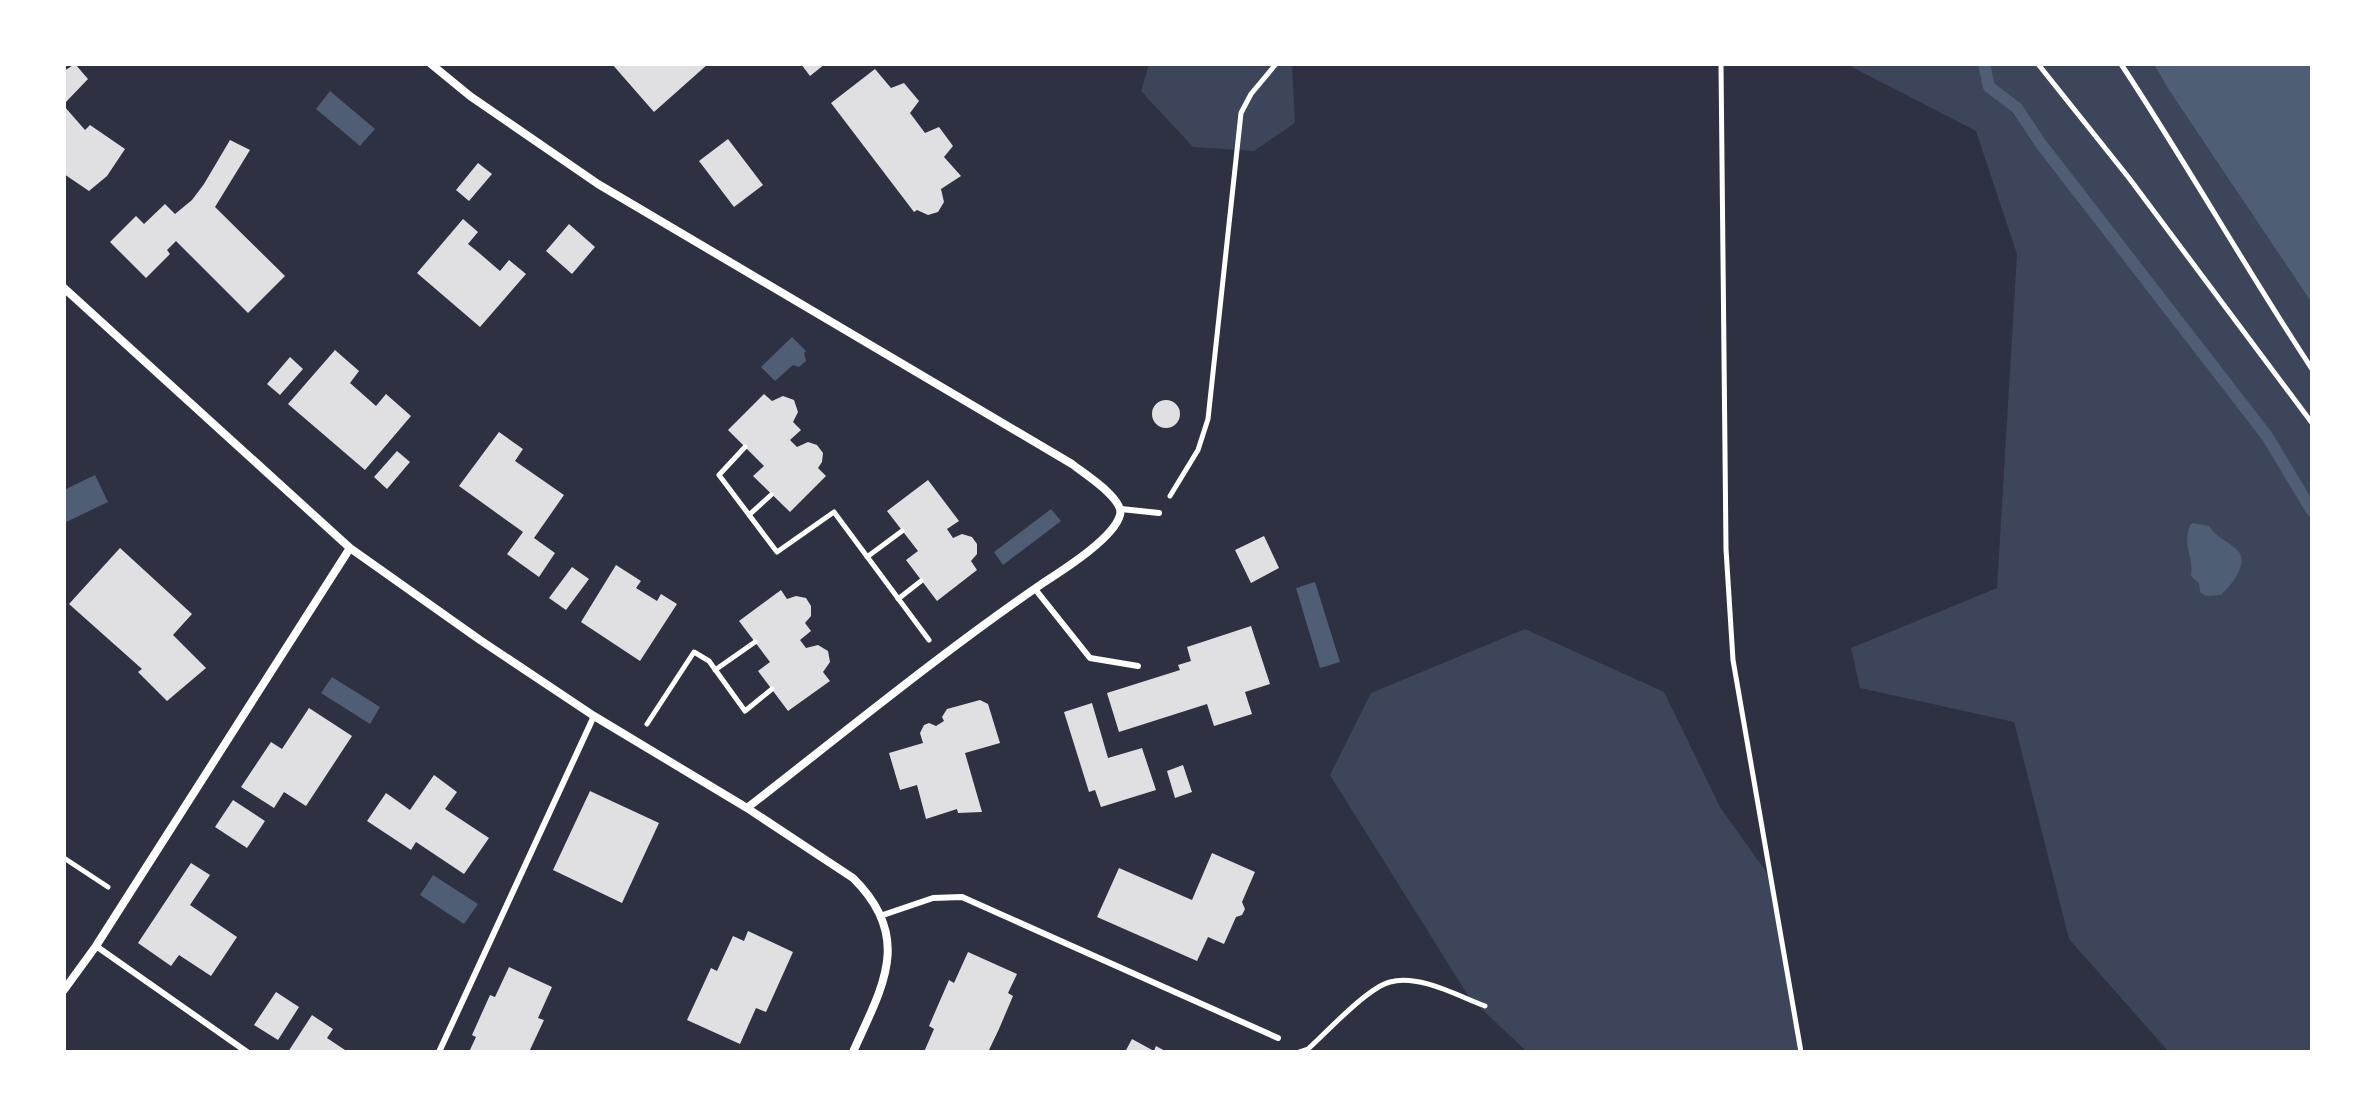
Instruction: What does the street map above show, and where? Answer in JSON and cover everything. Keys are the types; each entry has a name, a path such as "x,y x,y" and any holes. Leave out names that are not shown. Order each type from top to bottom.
{"street":[{"path":"431,64 470,96 598,184 1072,464 1112,497 1121,509 1117,523 1092,548 942,656 747,808"},
{"path":"64,288 350,548 594,716 747,808 853,878 865,890 880,916 889,953 886,973 853,1052"},
{"path":"64,990 96,946 350,548"}],"lane":[{"path":"1121,509 1159,513"},
{"path":"1035,589 1090,658 1138,666"},
{"path":"439,1052 594,716"},
{"path":"880,916 933,898 962,897 1278,1038"},
{"path":"96,946 247,1052"}],"path":[{"path":"1159,513 1191,462 1208,419 1241,113 1251,94 1276,64"},
{"path":"1721,64 1726,549 1733,660 1801,1052"},
{"path":"2038,64 2129,178 2312,423"},
{"path":"2121,64 2167,134 2253,280 2312,369"},
{"path":"745,447 719,475 777,552 834,512 942,656"},
{"path":"749,515 771,495"},
{"path":"867,557 902,531"},
{"path":"898,599 921,581"},
{"path":"715,670 755,642"},
{"path":"636,741 694,652 709,661 745,711 772,689"},
{"path":"64,858 125,899"},
{"path":"1299,1052 1308,1049 1359,1003 1391,982 1418,983 1485,1006"}],"shaded area":[{"path":"1149,64 1292,64 1295,123 1254,151 1193,147 1141,91"},
{"path":"1846,64 2312,64 2312,1052 2169,1052 2069,939 2014,722 1860,688 1851,648 1997,588 2017,254 1976,131"},
{"path":"2154,64 2312,64 2312,303 2169,90"},
{"path":"330,91 375,129 360,146 316,109"},
{"path":"792,337 806,351 806,361 799,367 793,365 775,381 761,367"},
{"path":"95,475 108,502 64,523 64,490"},
{"path":"1051,509 1061,521 1003,565 994,552"},
{"path":"2193,523 2209,526 2241,556 2237,574 2221,595 2206,596 2191,576 2187,540"},
{"path":"1315,582 1340,662 1320,668 1296,588"},
{"path":"1525,629 1664,692 1720,807 1772,880 1801,1052 1527,1052 1469,997 1330,775 1371,693"},
{"path":"332,677 380,707 370,724 321,693"},
{"path":"433,875 478,904 464,924 420,895"}],"building":[{"path":"75,64 88,79 64,104 64,71"},
{"path":"612,64 708,64 654,112"},
{"path":"801,64 825,64 810,76"},
{"path":"875,69 891,88 904,83 919,101 910,113 925,133 939,127 953,146 944,157 961,176 941,189 944,202 938,212 928,215 917,210 914,212 831,103"},
{"path":"64,106 85,130 90,125 125,149 107,176 89,191 64,174"},
{"path":"728,139 763,185 734,207 699,161"},
{"path":"230,140 250,150 215,207 285,276 248,313 176,241 167,250 170,254 146,278 110,242 136,216 144,224 165,204 175,214 192,200"},
{"path":"478,163 492,174 469,201 456,190"},
{"path":"463,219 478,232 468,244 500,271 509,260 526,274 480,327 417,273"},
{"path":"569,224 595,247 572,274 546,251"},
{"path":"335,350 359,371 350,383 376,406 386,394 411,416 365,470 288,404"},
{"path":"290,357 303,369 280,395 267,384"},
{"path":"764,394 772,401 783,396 794,400 798,412 793,422 801,430 790,440 797,447 808,442 817,445 823,453 818,468 826,476 790,512 753,476 764,466 728,430"},
{"path":"1166,400 1176,404 1180,414 1176,424 1166,428 1156,424 1152,414 1156,404"},
{"path":"499,432 523,449 515,461 564,495 534,538 555,553 539,577 507,554 523,532 459,486"},
{"path":"397,451 410,462 387,489 374,477"},
{"path":"928,480 959,521 947,529 953,538 962,534 972,537 977,544 977,554 971,561 977,570 937,601 906,560 918,551 887,511"},
{"path":"1264,536 1279,568 1251,583 1235,550"},
{"path":"120,548 192,614 173,635 206,668 167,701 138,672 142,669 69,604"},
{"path":"616,565 641,581 636,588 657,601 661,594 677,604 640,661 581,622"},
{"path":"572,567 589,579 566,610 549,598"},
{"path":"781,590 787,599 796,596 806,598 811,606 811,616 805,623 811,631 800,640 806,648 818,645 828,651 830,662 823,672 830,681 788,711 758,671 770,662 739,621"},
{"path":"1251,626 1270,684 1245,692 1252,714 1214,726 1207,704 1119,732 1107,693 1180,670 1178,665 1191,661 1187,647"},
{"path":"980,700 988,704 1000,743 965,753 982,812 958,813 957,809 926,819 917,785 900,790 889,753 923,743 920,733 924,725 929,723 936,726 944,721 942,717 947,709"},
{"path":"1092,703 1108,758 1142,748 1156,790 1101,807 1095,790 1089,792 1064,712"},
{"path":"309,708 352,736 306,806 284,792 274,808 241,787 271,742 282,749"},
{"path":"1183,765 1192,792 1175,798 1167,771"},
{"path":"434,775 457,792 445,809 489,838 464,874 416,842 411,850 367,821 386,793 410,810"},
{"path":"590,791 659,823 622,903 553,870"},
{"path":"233,800 265,821 247,848 215,827"},
{"path":"1212,853 1255,872 1242,902 1245,909 1242,915 1236,917 1224,944 1208,937 1197,961 1097,917 1119,868 1192,900"},
{"path":"191,863 210,875 190,905 237,937 211,976 179,955 171,966 138,943"},
{"path":"748,931 793,952 766,1012 756,1008 740,1044 687,1020 711,968 717,971 733,936 744,941"},
{"path":"968,952 1017,974 1008,993 1013,996 999,1029 988,1052 924,1052 934,1029 929,1026 949,980 954,983"},
{"path":"509,967 552,987 538,1018 544,1020 529,1052 469,1052 476,1037 472,1035 490,995 495,997"},
{"path":"276,992 299,1007 278,1040 254,1025"},
{"path":"312,1015 333,1029 327,1038 348,1052 288,1052"},
{"path":"1132,1039 1154,1051 1156,1046 1167,1052 1125,1052"}],"waterway":[{"path":"1984,64 1989,87 2017,108 2041,144 2267,436 2312,511"}]}
